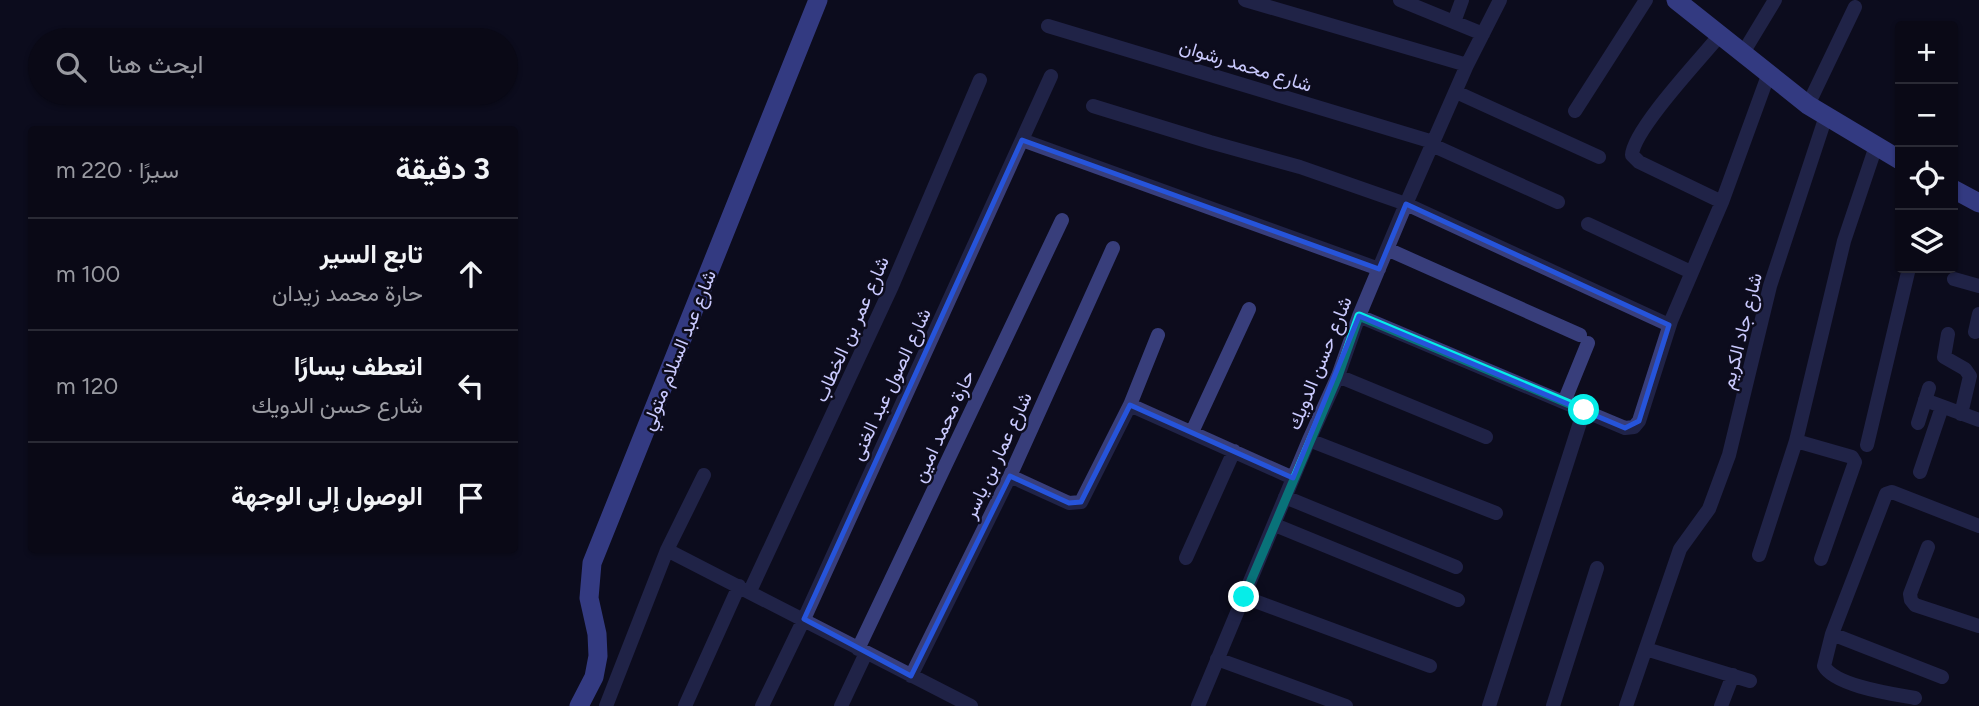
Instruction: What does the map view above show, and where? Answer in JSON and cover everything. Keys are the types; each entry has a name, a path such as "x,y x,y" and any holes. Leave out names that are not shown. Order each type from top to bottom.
{"street":[{"name":"شارع عبد السلام متولي","path":"579,706 594,677 598,656 597,634 589,597 592,563 818,0"},
{"path":"1245,0 1467,65"},
{"path":"1400,0 1483,34"},
{"path":"1454,22 1462,0"},
{"name":"شارع حسن الدويك","path":"1198,706 1338,376 1359,316 1406,204 1467,65 1500,0"},
{"path":"1575,111 1646,0"},
{"path":"1743,53 1775,0"},
{"path":"1687,3 1720,35 1808,105 1895,157"},
{"path":"1808,105 1855,7"},
{"name":"شارع محمد رشوان","path":"1048,26 1433,144 1558,202"},
{"path":"1720,35 1645,127 1632,147 1632,155 1639,162 1722,202"},
{"path":"1359,316 1625,428 1634,426 1639,421 1669,326 1722,202 1769,73"},
{"name":"شارع الصول عبد الغنى","path":"762,706 1051,76"},
{"name":"شارع عمر بن الخطاب","path":"685,706 892,286 979,80"},
{"path":"1457,92 1599,157"},
{"path":"1093,106 1300,167 1406,204 1669,326"},
{"name":"شارع جاد الكريم","path":"1626,706 1680,549 1709,509 1729,455 1766,300 1826,116"},
{"path":"1023,140 1379,269"},
{"path":"1759,555 1796,441 1844,241 1876,146"},
{"path":"1958,192 1979,203"},
{"name":"حارة محمد امين","path":"841,706 862,651 1062,220"},
{"path":"1588,224 1692,272"},
{"name":"شارع عمار بن ياسر","path":"911,676 1010,477 1113,248"},
{"path":"1387,249 1584,339 1564,402"},
{"path":"1867,445 1908,273"},
{"path":"1954,279 1979,286"},
{"path":"1192,432 1249,309"},
{"path":"1975,332 1979,314"},
{"path":"1948,334 1945,358 1965,369 1970,376 1961,414"},
{"path":"1010,477 1069,503 1081,502 1130,405 1158,335"},
{"path":"1338,376 1486,437"},
{"path":"1918,423 1927,394 1942,407 1979,421"},
{"path":"1130,405 1293,478"},
{"path":"1920,472 1942,407"},
{"path":"1489,706 1584,410"},
{"path":"1309,440 1496,513"},
{"path":"1796,441 1852,457 1855,462 1821,559"},
{"path":"1186,558 1234,451"},
{"path":"606,706 667,550 704,475"},
{"path":"1915,698 1862,687 1828,672 1824,666 1832,634 1886,494 1894,493 1979,526"},
{"path":"1285,497 1456,567"},
{"path":"1275,525 1458,600"},
{"path":"1928,547 1910,594 1911,600 1916,605 1979,626"},
{"path":"667,550 971,706"},
{"path":"1553,706 1597,568"},
{"path":"1244,597 1430,666"},
{"path":"1832,634 1942,677"},
{"path":"1646,649 1750,681"},
{"path":"1217,659 1346,706"},
{"path":"1721,706 1732,675"}],"highlighted area":[{"path":"1022,140 1379,269 1406,204 1669,325 1639,421 1625,428 1359,316 1293,478 1130,405 1081,502 1069,503 1010,476 911,676 804,619"}],"route":[{"path":"1244,597 1338,376 1359,316 1584,410"}]}
